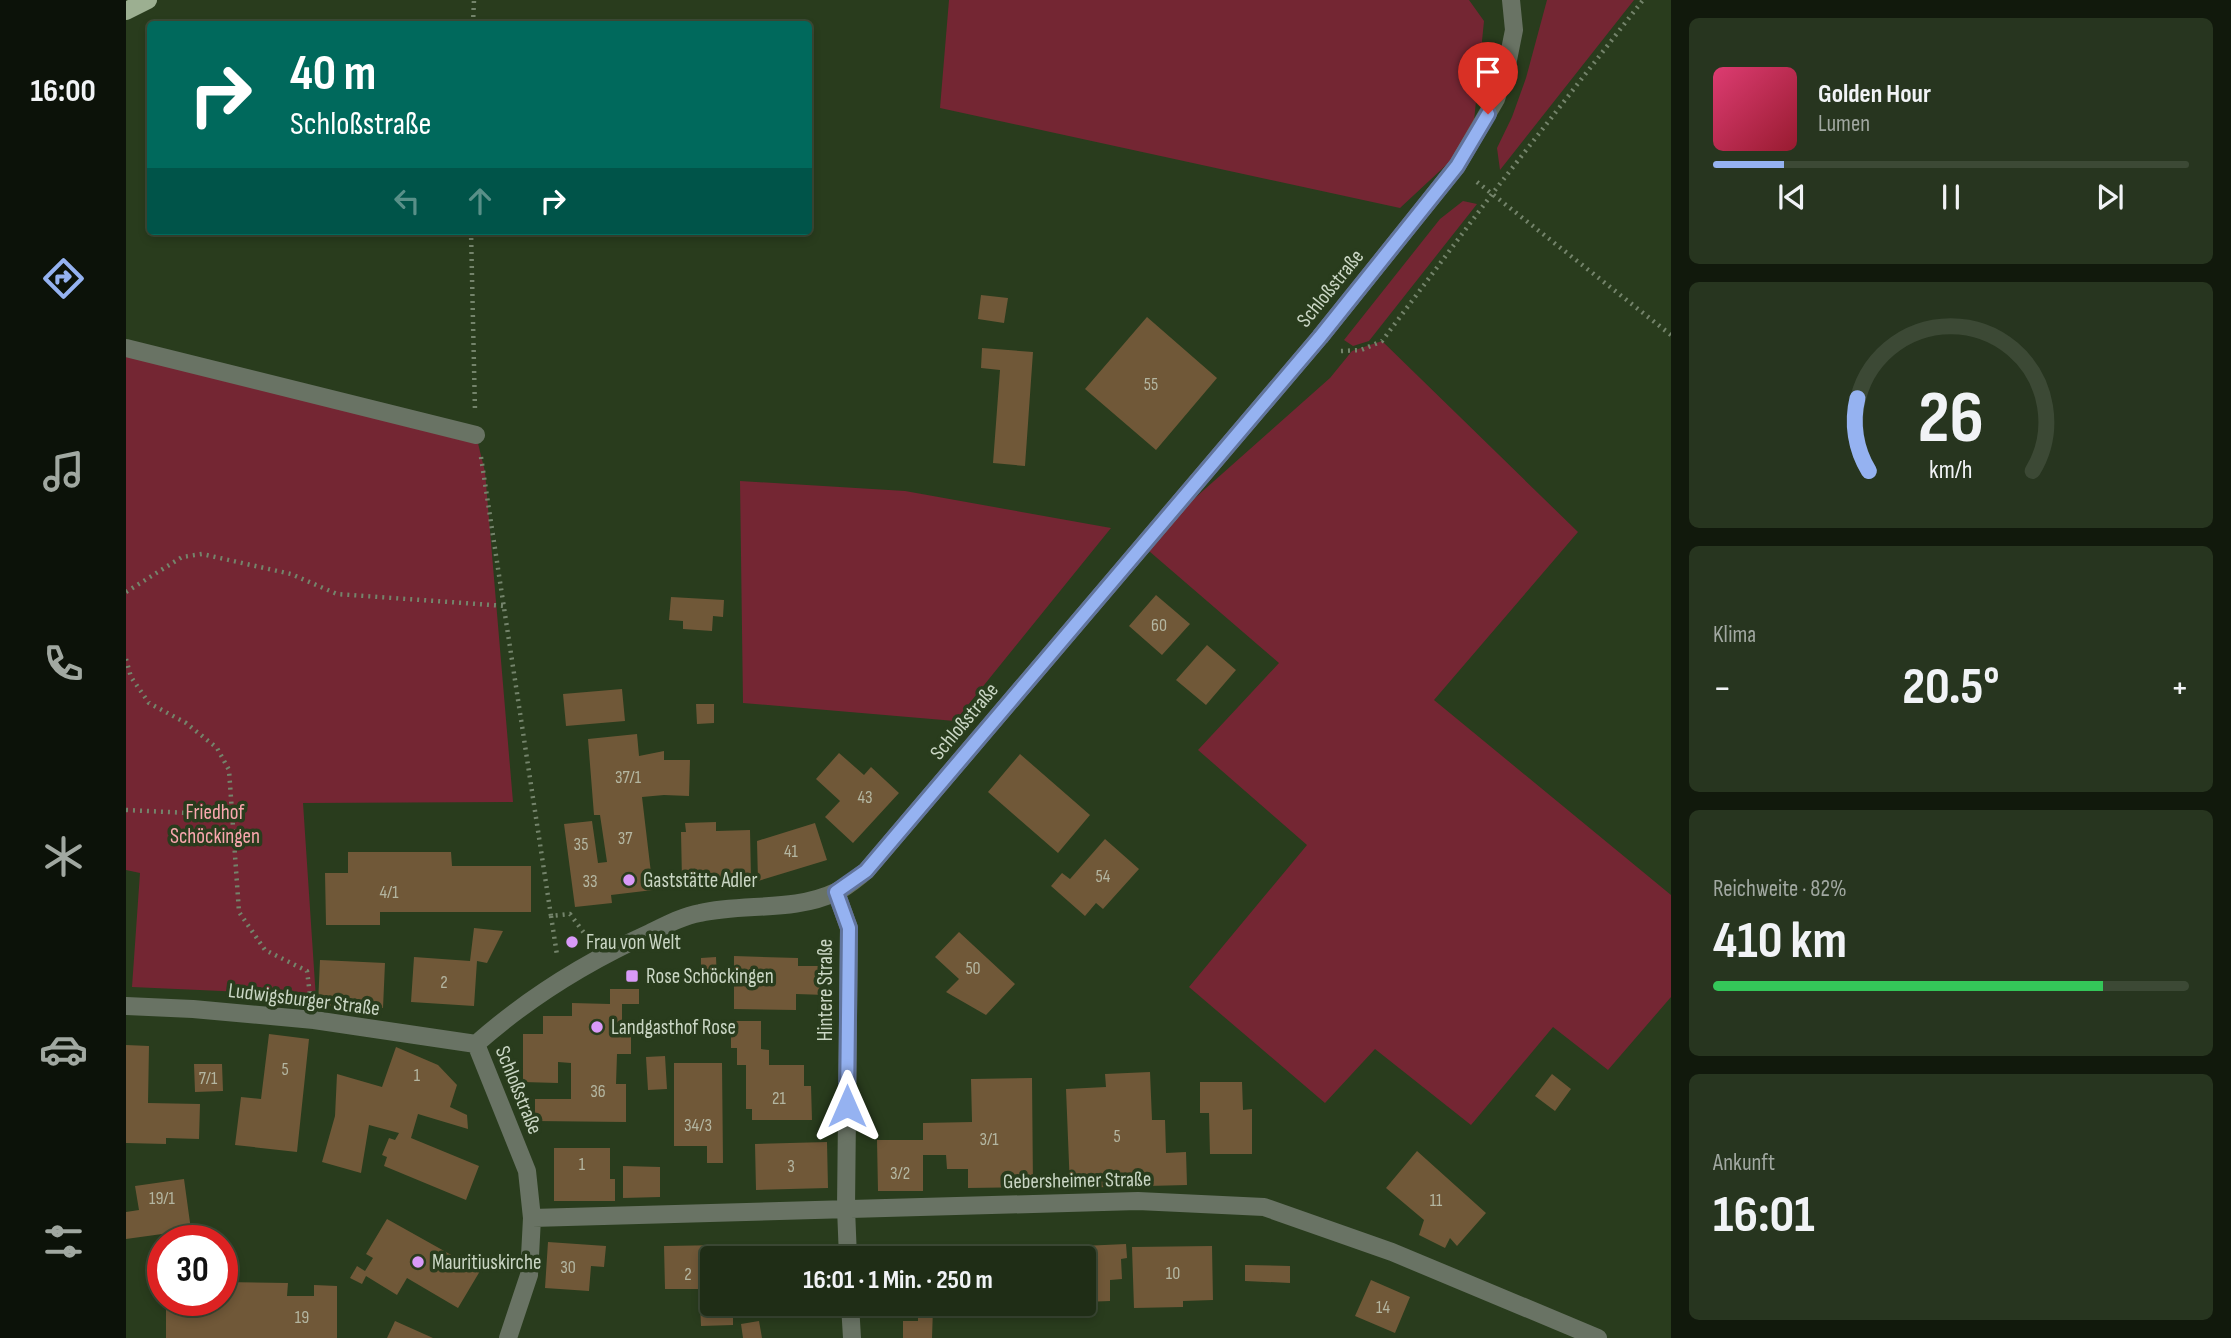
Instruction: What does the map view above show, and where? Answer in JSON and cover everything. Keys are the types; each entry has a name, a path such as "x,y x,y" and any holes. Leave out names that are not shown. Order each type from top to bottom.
{"main road":[{"path":"126,11 148,0"}],"street":[{"name":"Schloßstraße","path":"508,1338 529,1275 531,1218 527,1171 476,1044 505,1018 567,978 634,940 699,913 809,900 836,892 866,871 1320,337 1457,166 1496,99 1514,30 1511,0"},
{"path":"126,348 476,435"},
{"name":"Hintere Straße","path":"836,892 849,928 848,1246"},
{"name":"Ludwigsburger Straße","path":"126,1006 314,1020 476,1044"},
{"name":"Gebersheimer Straße","path":"531,1218 1138,1200 1264,1207 1392,1252 1598,1338"},
{"path":"851,1316 852,1338"}],"path":[{"path":"473,21 474,0"},
{"path":"1320,337 1342,352 1361,350 1382,341 1643,0"},
{"path":"1457,166 1671,335"},
{"path":"471,235 476,435 485,472 558,960"},
{"path":"126,592 182,557 202,554 291,574 337,594 505,606"},
{"path":"126,659 131,677 149,703 186,723 217,748 229,770 239,912 265,950 307,971 314,1020"},
{"path":"126,810 231,814"},
{"path":"551,916 570,914 602,958"}],"green space":[{"path":"949,0 1469,0 1484,21 1472,141 1400,208 940,108"},
{"path":"1547,0 1634,0 1500,170 1497,148 1526,78"},
{"path":"1463,201 1477,204 1369,341 1353,346 1344,340 1440,219"},
{"path":"1382,341 1578,532 1434,700 1671,895 1671,997 1608,1070 1553,1027 1471,1125 1375,1049 1325,1103 1189,987 1307,845 1198,750 1279,663 1142,545 1330,378 1352,351"},
{"name":"Friedhof Schöckingen","path":"126,348 476,435 485,472 513,802 303,803 316,999 244,992 132,987 140,873 126,870"},
{"path":"740,481 905,491 1111,528 955,721 743,703"}],"building":[{"path":"981,295 1008,298 1004,323 978,319"},
{"path":"1147,317 1217,378 1156,450 1085,389"},
{"path":"982,348 1033,352 1025,466 993,463 1000,370 981,368"},
{"path":"1156,595 1190,624 1162,655 1129,626"},
{"path":"671,597 724,600 723,617 713,616 712,631 683,629 683,621 669,620"},
{"path":"1207,645 1236,670 1206,705 1176,680"},
{"path":"622,689 625,721 566,726 563,694"},
{"path":"696,704 714,704 714,723 697,724"},
{"path":"637,734 639,756 664,751 664,760 690,760 689,796 642,797 653,890 611,895 612,903 575,907 564,824 592,821 598,863 607,862 600,815 594,815 588,739"},
{"path":"839,753 864,775 871,767 899,793 853,843 825,817 840,801 816,779"},
{"path":"1020,754 1090,815 1058,853 988,792"},
{"path":"716,822 716,831 750,830 751,879 682,881 681,832 686,832 685,823"},
{"path":"815,823 827,860 758,881 757,841"},
{"path":"1105,839 1139,869 1103,909 1096,903 1085,916 1051,886 1062,873 1070,879"},
{"path":"348,852 451,852 452,866 531,866 531,912 380,912 380,925 326,925 325,873 348,873"},
{"path":"474,928 503,931 487,963 477,961 474,1006 411,1002 414,957 470,961"},
{"path":"959,932 1015,984 986,1015 946,992 959,979 935,957"},
{"path":"734,956 798,958 798,966 826,966 826,995 796,994 796,1010 734,1009"},
{"path":"716,957 717,982 701,983 701,958"},
{"path":"320,960 385,963 383,1008 318,1005"},
{"path":"610,989 639,989 639,1004 622,1004 622,1035 631,1035 631,1054 617,1054 616,1084 626,1084 626,1122 535,1121 535,1099 571,1099 571,1063 558,1062 558,1083 523,1082 523,1034 543,1034 543,1016 572,1016 572,1003 610,1004"},
{"path":"731,1021 761,1021 761,1049 769,1050 769,1065 804,1065 804,1086 811,1086 812,1120 752,1120 752,1109 746,1109 746,1065 737,1065 737,1048 731,1048"},
{"path":"269,1034 309,1039 297,1152 235,1145 241,1097 261,1099"},
{"path":"126,1045 149,1046 148,1103 200,1104 199,1139 166,1138 166,1144 126,1143"},
{"path":"396,1047 438,1065 457,1085 450,1107 467,1115 468,1129 418,1114 411,1138 479,1166 466,1200 384,1166 387,1157 382,1155 389,1138 395,1140 399,1133 369,1125 361,1173 322,1162 335,1116 337,1074 382,1087"},
{"path":"665,1056 667,1089 648,1090 646,1057"},
{"path":"674,1063 722,1063 723,1163 707,1163 707,1146 674,1146"},
{"path":"194,1064 222,1064 223,1091 195,1092"},
{"path":"1150,1072 1152,1120 1165,1120 1166,1153 1186,1152 1187,1185 1070,1188 1066,1089 1106,1087 1105,1074"},
{"path":"1552,1074 1571,1089 1555,1111 1535,1096"},
{"path":"1032,1078 1033,1187 968,1188 968,1169 947,1169 946,1155 923,1155 923,1191 878,1191 877,1140 923,1140 923,1123 972,1122 971,1079"},
{"path":"1200,1082 1242,1082 1243,1110 1252,1109 1252,1154 1210,1154 1209,1113 1200,1113"},
{"path":"827,1142 828,1188 756,1190 755,1144"},
{"path":"554,1148 610,1148 610,1179 615,1179 615,1201 554,1201"},
{"path":"1417,1151 1486,1213 1457,1246 1450,1238 1445,1248 1419,1235 1424,1220 1386,1188"},
{"path":"623,1166 660,1167 660,1197 623,1198"},
{"path":"184,1179 190,1225 147,1225 147,1236 126,1239 126,1212 139,1210 135,1186"},
{"name":"Mauritiuskirche","path":"387,1219 480,1271 458,1308 407,1278 397,1295 366,1276 362,1284 350,1278 357,1266 365,1271 373,1258 366,1254"},
{"path":"548,1242 606,1246 604,1267 591,1266 589,1291 545,1288"},
{"path":"1126,1244 1127,1258 1121,1259 1122,1279 1110,1280 1110,1301 1096,1302 1096,1246 1082,1246"},
{"path":"724,1245 700,1246 700,1289 665,1289 664,1246"},
{"path":"1212,1246 1213,1300 1183,1301 1183,1307 1134,1308 1132,1247"},
{"path":"1245,1265 1290,1266 1290,1283 1245,1281"},
{"path":"1371,1280 1410,1297 1395,1333 1355,1316"},
{"path":"238,1282 288,1283 287,1296 314,1296 314,1285 337,1286 337,1338 166,1338 166,1316 238,1316"},
{"path":"701,1316 733,1316 733,1325 701,1326"},
{"path":"918,1316 933,1316 932,1338 903,1338 903,1321 918,1321"},
{"path":"395,1321 433,1338 387,1338"},
{"path":"759,1321 762,1338 743,1338 741,1324"}],"place":[{"name":"Gaststätte Adler","path":"629,880"},
{"name":"Frau von Welt","path":"572,942"},
{"name":"Rose Schöckingen","path":"632,976"},
{"name":"Landgasthof Rose","path":"597,1027"},
{"name":"Mauritiuskirche","path":"418,1262"}],"route":[{"path":"847,1106 849,928 836,892 866,871 1320,337 1457,166 1488,114"}]}
